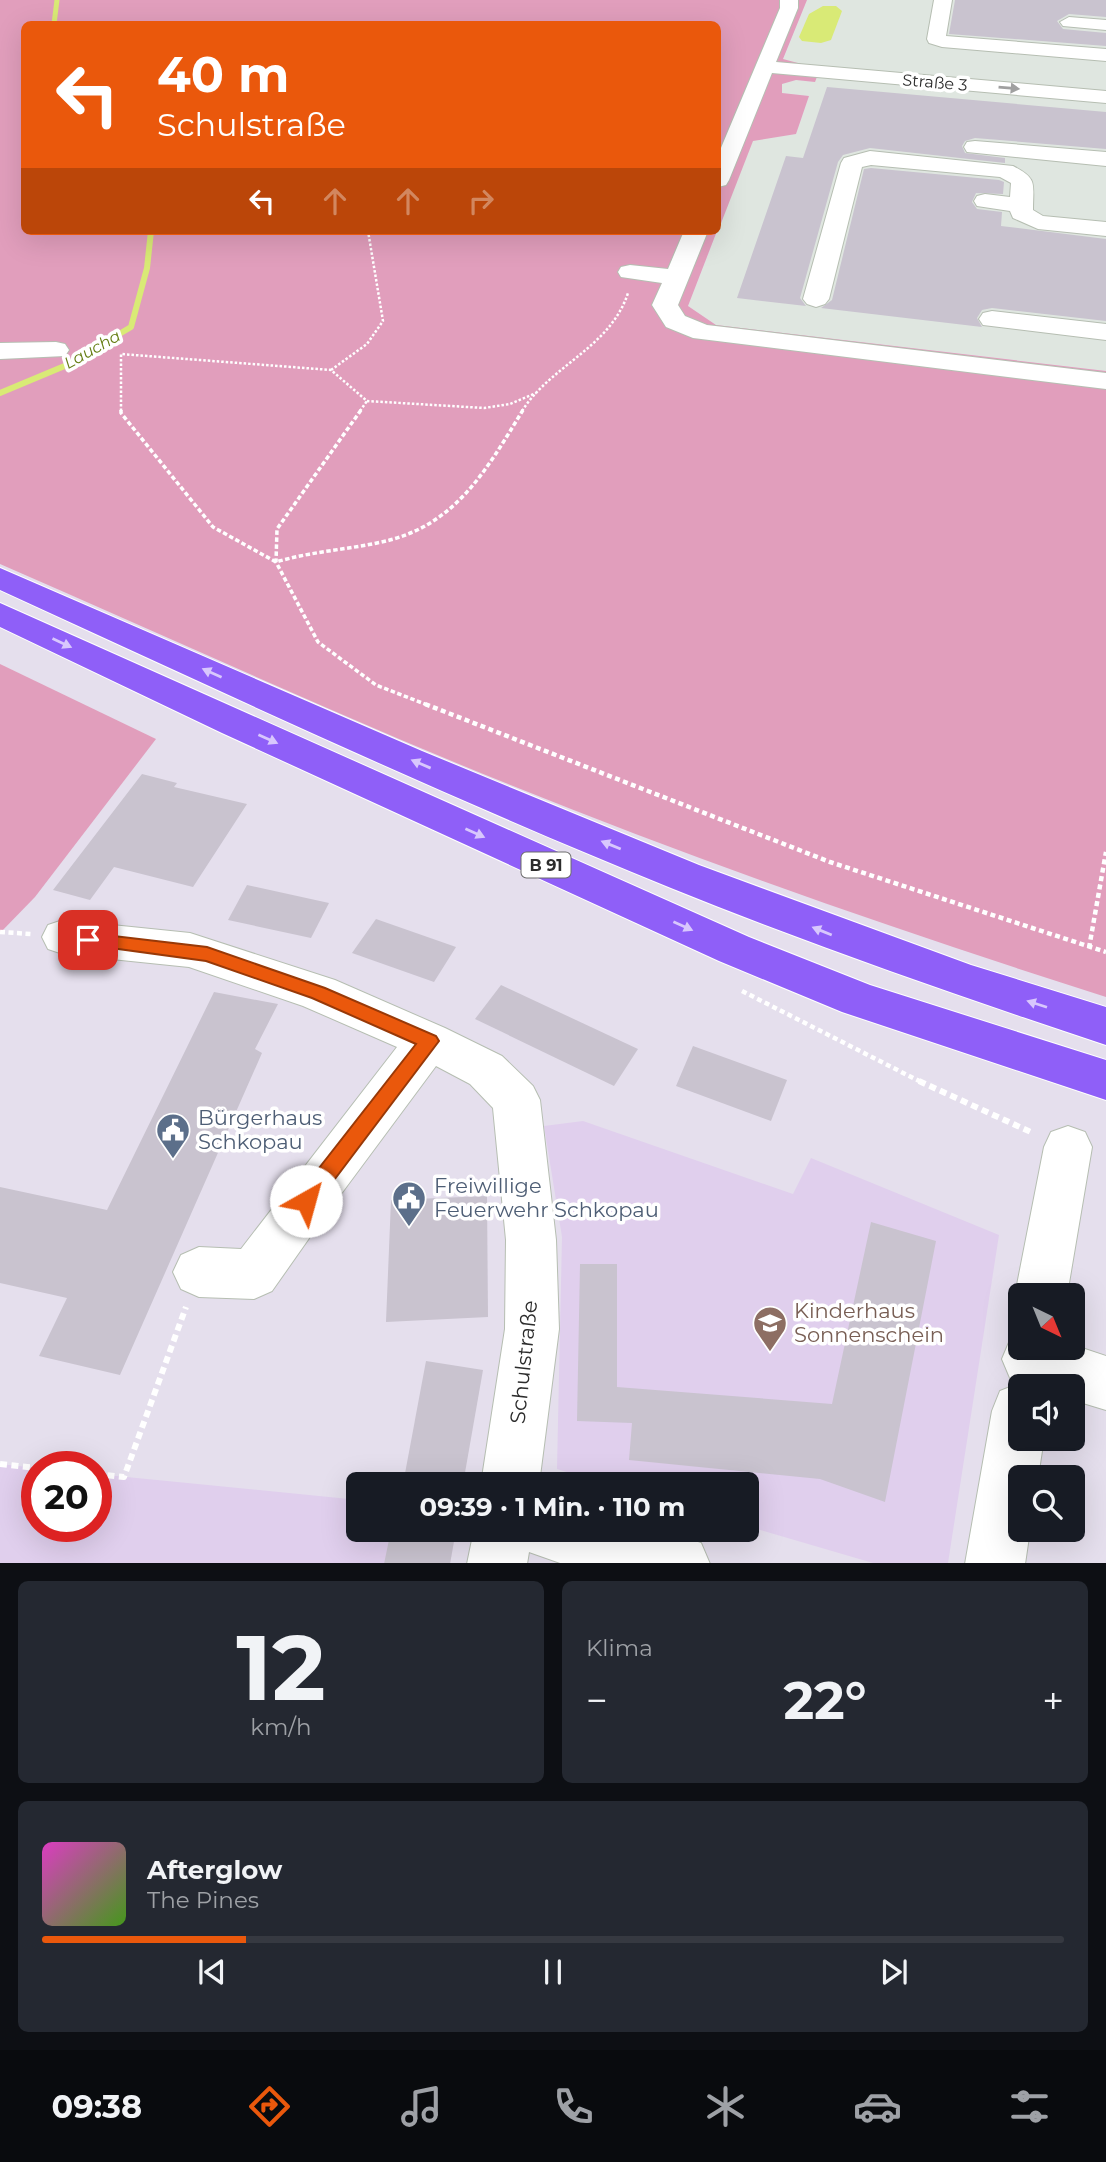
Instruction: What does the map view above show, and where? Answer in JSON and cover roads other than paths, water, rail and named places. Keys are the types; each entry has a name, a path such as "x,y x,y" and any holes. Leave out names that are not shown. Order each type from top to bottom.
{"highway":[{"name":"B 91","path":"0,578 285,705 637,856 854,944 1105,1026"},
{"name":"B 91","path":"0,614 235,724 734,949 858,999 1106,1080"}],"street":[{"path":"721,173 765,67 782,43 789,0"},
{"path":"943,0 936,39 1106,55"},
{"path":"1069,22 1106,25 1105,17"},
{"name":"Straße 3","path":"765,67 1106,97"},
{"path":"876,138 1106,159"},
{"path":"789,296 825,300 828,256 852,163 878,159 1005,171 1022,180 1021,213 1038,222 1106,229"},
{"path":"985,201 1021,205"},
{"path":"694,235 664,305 674,321 702,332 1106,381"},
{"path":"631,272 677,277"},
{"path":"992,319 1106,332"},
{"path":"0,351 56,350"},
{"name":"Schulstraße","path":"63,937 207,954 319,993 429,1041 486,1070 516,1100 531,1240 532,1329 512,1472"},
{"path":"199,1272 254,1274 306,1201 429,1041"},
{"path":"1043,1283 1068,1147"},
{"path":"1085,1381 1106,1383"},
{"path":"995,1563 1014,1451"},
{"path":"497,1563 501,1542"},
{"path":"595,1542 680,1563"}],"waterway":[{"name":"Laucha","path":"54,21 57,0"},
{"name":"Laucha","path":"0,393 67,365 131,327 147,268 151,235"}],"place":[{"name":"Bürgerhaus Schkopau","path":"173,1160"},
{"name":"Freiwillige Feuerwehr Schkopau","path":"409,1228"},
{"name":"Kinderhaus Sonnenschein","path":"770,1353"}]}
